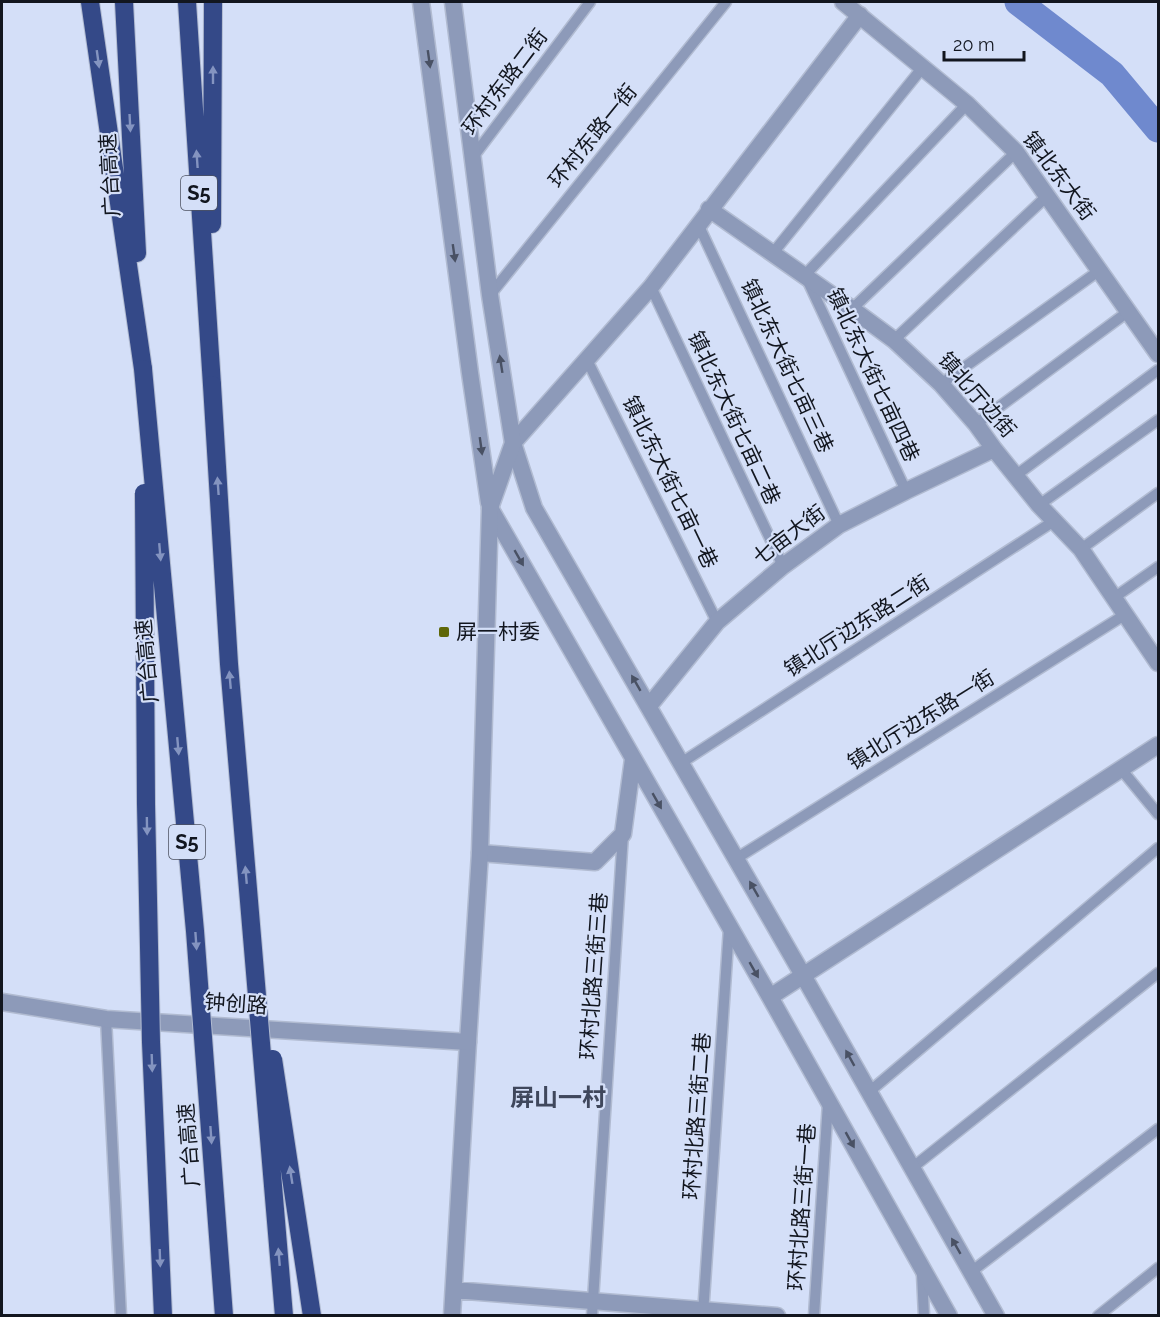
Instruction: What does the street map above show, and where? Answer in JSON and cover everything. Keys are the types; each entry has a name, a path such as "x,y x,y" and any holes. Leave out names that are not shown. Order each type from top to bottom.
{"highway":[{"path":"90,2 143,369 146,804 152,1042 163,1316"},
{"name":"广台高速","path":"124,2 143,369 195,931 224,1316"},
{"name":"S5","path":"187,2 229,664 284,1316"},
{"path":"212,385 213,2"},
{"path":"248,899 312,1316"}],"street":[{"path":"421,2 490,508 480,853 452,1316"},
{"path":"453,2 490,295 513,442 534,508 804,976 996,1316"},
{"name":"镇北东大街","path":"843,2 967,104 1016,152 1158,354"},
{"path":"860,15 651,287 513,442 490,508 729,925 949,1316"},
{"name":"镇北厅边街","path":"709,209 894,340 941,384 976,424 1039,505 1081,549 1157,657"},
{"name":"七亩大街","path":"649,706 717,622 783,566 839,525 994,449"},
{"path":"770,998 1158,745"},
{"path":"480,853 595,862 623,834 633,759"},
{"name":"钟创路","path":"2,1002 106,1018 468,1042"},
{"path":"454,1290 592,1308 777,1316"}],"lane":[{"name":"环村东路二街","path":"473,157 590,2"},
{"name":"环村东路一街","path":"490,295 726,2"},
{"path":"773,253 923,67"},
{"path":"805,275 967,104"},
{"path":"852,309 1016,152"},
{"path":"894,340 1047,196"},
{"name":"镇北东大街七亩三巷","path":"698,224 839,525"},
{"path":"941,384 1100,270"},
{"name":"镇北东大街七亩四巷","path":"805,275 906,491"},
{"name":"镇北东大街七亩二巷","path":"651,287 783,566"},
{"path":"976,424 1129,311"},
{"name":"镇北东大街七亩一巷","path":"587,360 717,622"},
{"path":"1015,476 1158,370"},
{"path":"1039,505 1158,420"},
{"path":"1081,549 1158,493"},
{"name":"镇北厅边东路二街","path":"681,763 1054,521"},
{"path":"1114,597 1158,567"},
{"name":"镇北厅边东路一街","path":"736,858 1126,614"},
{"path":"1121,769 1158,814"},
{"name":"环村北路三街三巷","path":"592,1308 623,834"},
{"path":"869,1092 1158,848"},
{"name":"环村北路三街二巷","path":"703,1313 729,925"},
{"path":"912,1168 1158,973"},
{"path":"106,1018 121,1316"},
{"name":"环村北路三街一巷","path":"814,1316 828,1101"},
{"path":"970,1272 1158,1129"},
{"path":"922,1267 924,1316"},
{"path":"1098,1316 1158,1268"}],"waterway":[{"path":"1018,2 1112,74 1158,129"}],"place":[{"name":"屏一村委","path":"444,632"}],"district":[{"name":"屏山一村","path":"558,1098"}]}
